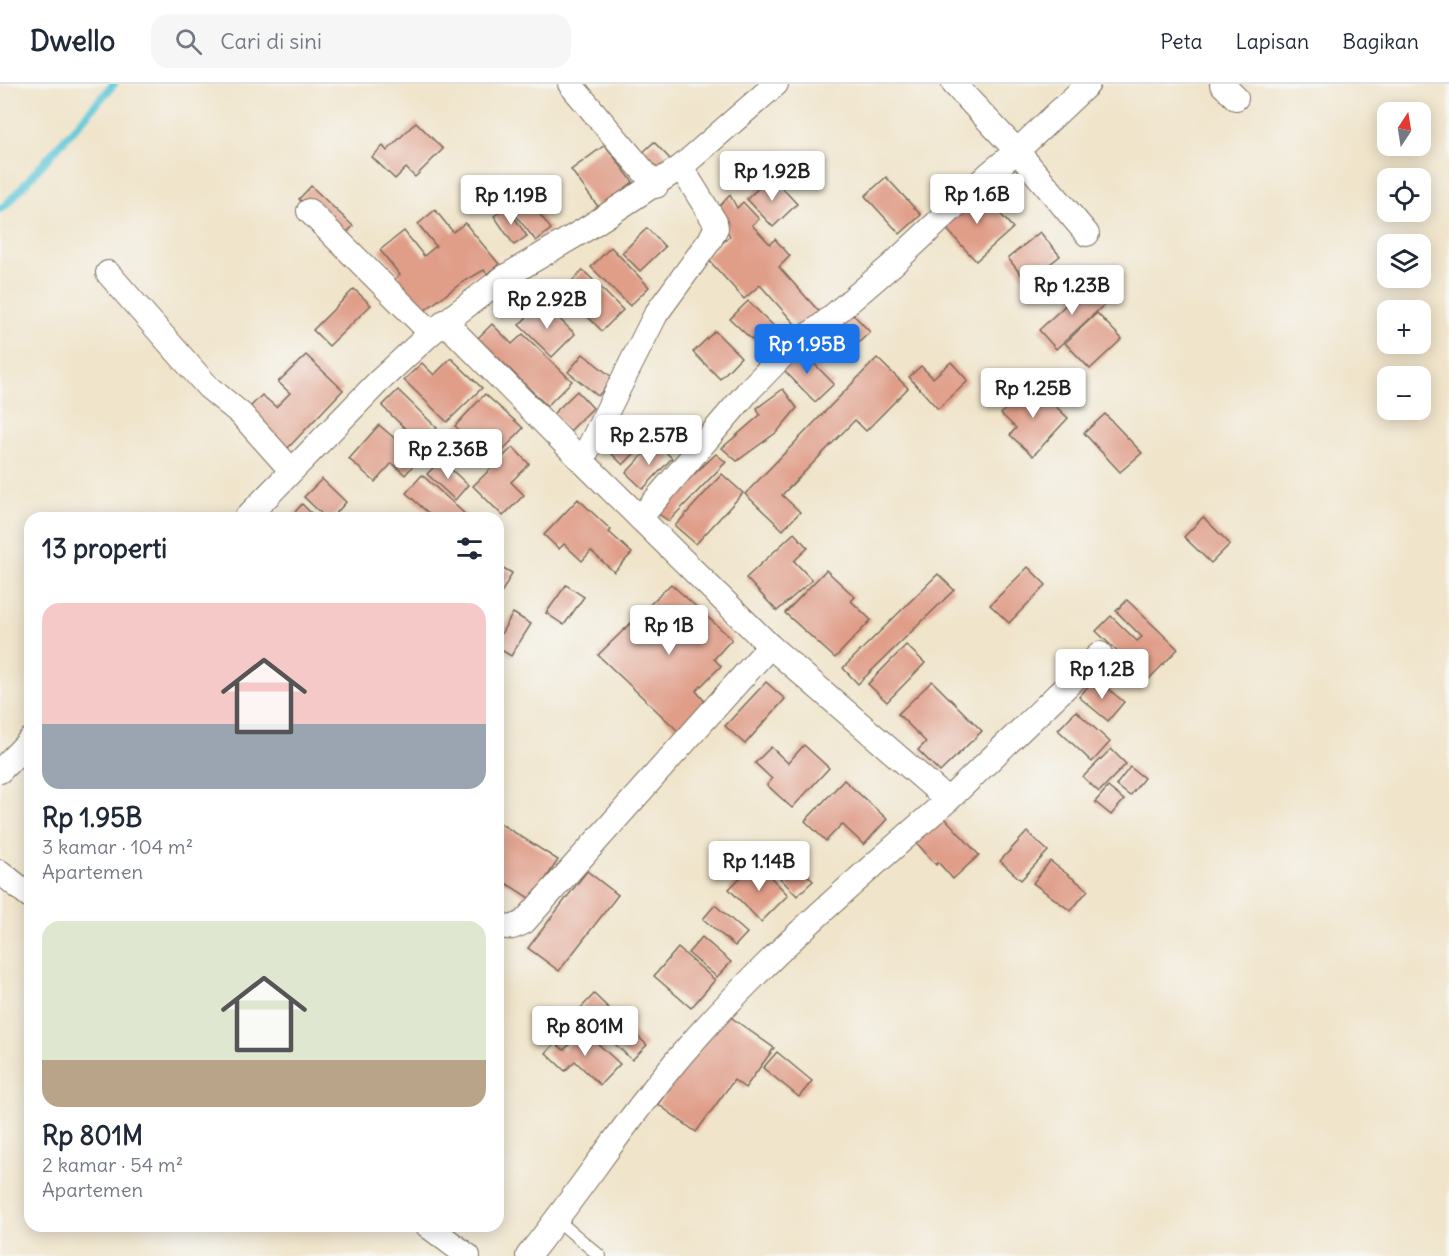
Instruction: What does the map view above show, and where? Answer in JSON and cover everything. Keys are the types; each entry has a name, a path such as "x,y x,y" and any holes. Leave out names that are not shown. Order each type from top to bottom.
{"street":[{"path":"570,84 656,186"},
{"path":"252,512 378,382 438,327 503,278 656,186 776,84"},
{"path":"954,84 1017,151 1087,234"},
{"path":"640,518 750,389 790,348 822,326 874,281 1088,84"},
{"path":"582,461 656,314 710,240 716,228 715,222 681,167"},
{"path":"309,211 582,461 770,646 948,800"},
{"path":"108,273 208,387 241,414 291,470"},
{"path":"504,927 513,928 524,922 770,646"},
{"path":"528,1256 682,1054 758,972 850,884 948,800 1100,654"},
{"path":"0,771 24,746"},
{"path":"0,872 24,891"},
{"path":"436,1232 468,1256"}],"lane":[{"path":"557,1220 600,1256"}],"building":[{"path":"416,122 443,149 415,177 406,168 395,179 372,157 383,146 387,151"},
{"path":"654,142 671,160 657,173 640,155"},
{"path":"605,145 633,182 599,208 571,170"},
{"path":"771,176 797,204 773,227 747,199"},
{"path":"886,177 921,215 900,234 865,196"},
{"path":"311,186 353,226 341,239 299,199"},
{"path":"978,189 1013,228 976,261 941,223"},
{"path":"730,195 737,208 743,202 759,219 752,225 770,244 775,239 790,256 779,267 823,316 803,333 760,285 744,299 706,257 730,236 716,210"},
{"path":"529,200 551,229 536,241 513,212"},
{"path":"507,207 527,236 514,245 494,216"},
{"path":"435,210 453,232 465,223 499,264 487,274 484,270 463,282 421,313 394,280 400,275 380,250 404,231 424,256 436,246 418,224"},
{"path":"647,228 665,247 640,271 622,253"},
{"path":"1040,232 1060,256 1027,282 1008,258"},
{"path":"611,247 649,287 630,306 591,267"},
{"path":"583,270 623,310 602,331 562,291"},
{"path":"1088,284 1106,303 1056,349 1039,330"},
{"path":"354,289 371,305 329,346 313,330"},
{"path":"748,301 783,335 766,353 730,319"},
{"path":"542,302 575,334 552,357 519,325"},
{"path":"846,307 870,332 854,347 830,321"},
{"path":"1097,313 1122,339 1090,369 1065,343"},
{"path":"492,324 512,344 523,334 572,381 547,406 478,338"},
{"path":"715,331 741,357 720,379 693,352"},
{"path":"799,348 834,384 815,402 780,366"},
{"path":"583,354 613,378 598,396 568,372"},
{"path":"306,355 343,390 287,449 246,411 262,395 276,407 290,393 278,382"},
{"path":"451,358 482,388 447,422 404,380 422,363 434,375"},
{"path":"877,358 908,388 866,431 855,420 782,495 800,512 783,530 745,494"},
{"path":"951,362 968,381 938,409 909,377 921,366 933,378"},
{"path":"1030,382 1068,418 1033,456 1010,435 1016,428 1001,414"},
{"path":"783,389 797,408 777,432 737,461 722,448 760,415 757,408"},
{"path":"398,390 437,428 421,444 382,406"},
{"path":"577,391 593,408 569,432 552,415"},
{"path":"485,394 523,428 498,456 476,437 472,442 455,426"},
{"path":"1105,414 1142,453 1120,472 1084,433"},
{"path":"639,418 654,433 623,465 608,450"},
{"path":"379,425 419,459 405,475 392,463 375,482 349,459"},
{"path":"655,442 672,458 643,489 626,473"},
{"path":"513,447 529,464 511,482 524,495 504,515 504,512 499,512 473,486"},
{"path":"716,454 726,462 669,521 654,511"},
{"path":"441,460 468,485 455,500 427,474"},
{"path":"722,474 743,493 696,544 675,526"},
{"path":"422,475 462,512 427,512 406,493"},
{"path":"322,479 346,502 337,512 320,512 304,497"},
{"path":"578,499 632,553 614,572 591,551 582,561 564,544 559,549 544,535"},
{"path":"302,504 310,512 295,512"},
{"path":"1203,517 1230,544 1211,563 1184,537"},
{"path":"794,533 808,548 794,561 812,580 777,611 746,578"},
{"path":"1028,567 1046,585 1009,623 990,605"},
{"path":"504,568 512,573 504,588"},
{"path":"826,570 855,597 851,601 871,620 835,658 785,613"},
{"path":"938,574 954,590 858,684 843,668"},
{"path":"671,584 732,639 714,659 721,666 696,691 706,703 679,732 598,655"},
{"path":"566,585 584,597 564,625 546,613"},
{"path":"1127,600 1178,649 1142,686 1117,662 1122,656 1096,631 1111,616 1137,641 1142,637 1116,611"},
{"path":"513,613 531,624 511,656 504,652 504,629"},
{"path":"906,645 925,663 887,702 868,684"},
{"path":"1095,678 1124,702 1108,721 1079,697"},
{"path":"932,681 982,731 940,772 918,750 926,742 898,714"},
{"path":"766,682 785,699 745,744 725,726"},
{"path":"1076,711 1110,742 1092,762 1058,730"},
{"path":"804,745 829,768 792,808 767,785 772,779 755,763 771,747 788,763"},
{"path":"1111,749 1126,764 1099,792 1083,777"},
{"path":"1130,767 1144,778 1130,796 1116,785"},
{"path":"844,780 887,819 864,845 842,824 826,841 805,821"},
{"path":"1108,787 1124,800 1111,815 1095,802"},
{"path":"943,816 979,855 953,879 938,862 936,865 915,841"},
{"path":"504,826 558,860 532,900 504,882"},
{"path":"1027,832 1048,851 1021,880 1000,861"},
{"path":"779,845 813,881 797,896 763,860"},
{"path":"1050,861 1088,890 1071,911 1033,883"},
{"path":"756,862 788,895 761,922 729,889"},
{"path":"587,871 618,895 559,971 528,948"},
{"path":"715,905 747,933 735,946 703,919"},
{"path":"702,937 731,962 717,977 688,953"},
{"path":"678,948 715,980 691,1008 654,976"},
{"path":"594,994 647,1045 632,1060 579,1010"},
{"path":"725,1013 774,1048 745,1088 734,1080 696,1132 658,1104"},
{"path":"583,1030 620,1064 600,1085 575,1061 565,1071 546,1053 555,1043 564,1050"},
{"path":"777,1052 812,1081 799,1097 763,1068"}],"waterway":[{"path":"0,209 7,204 114,84"}]}
